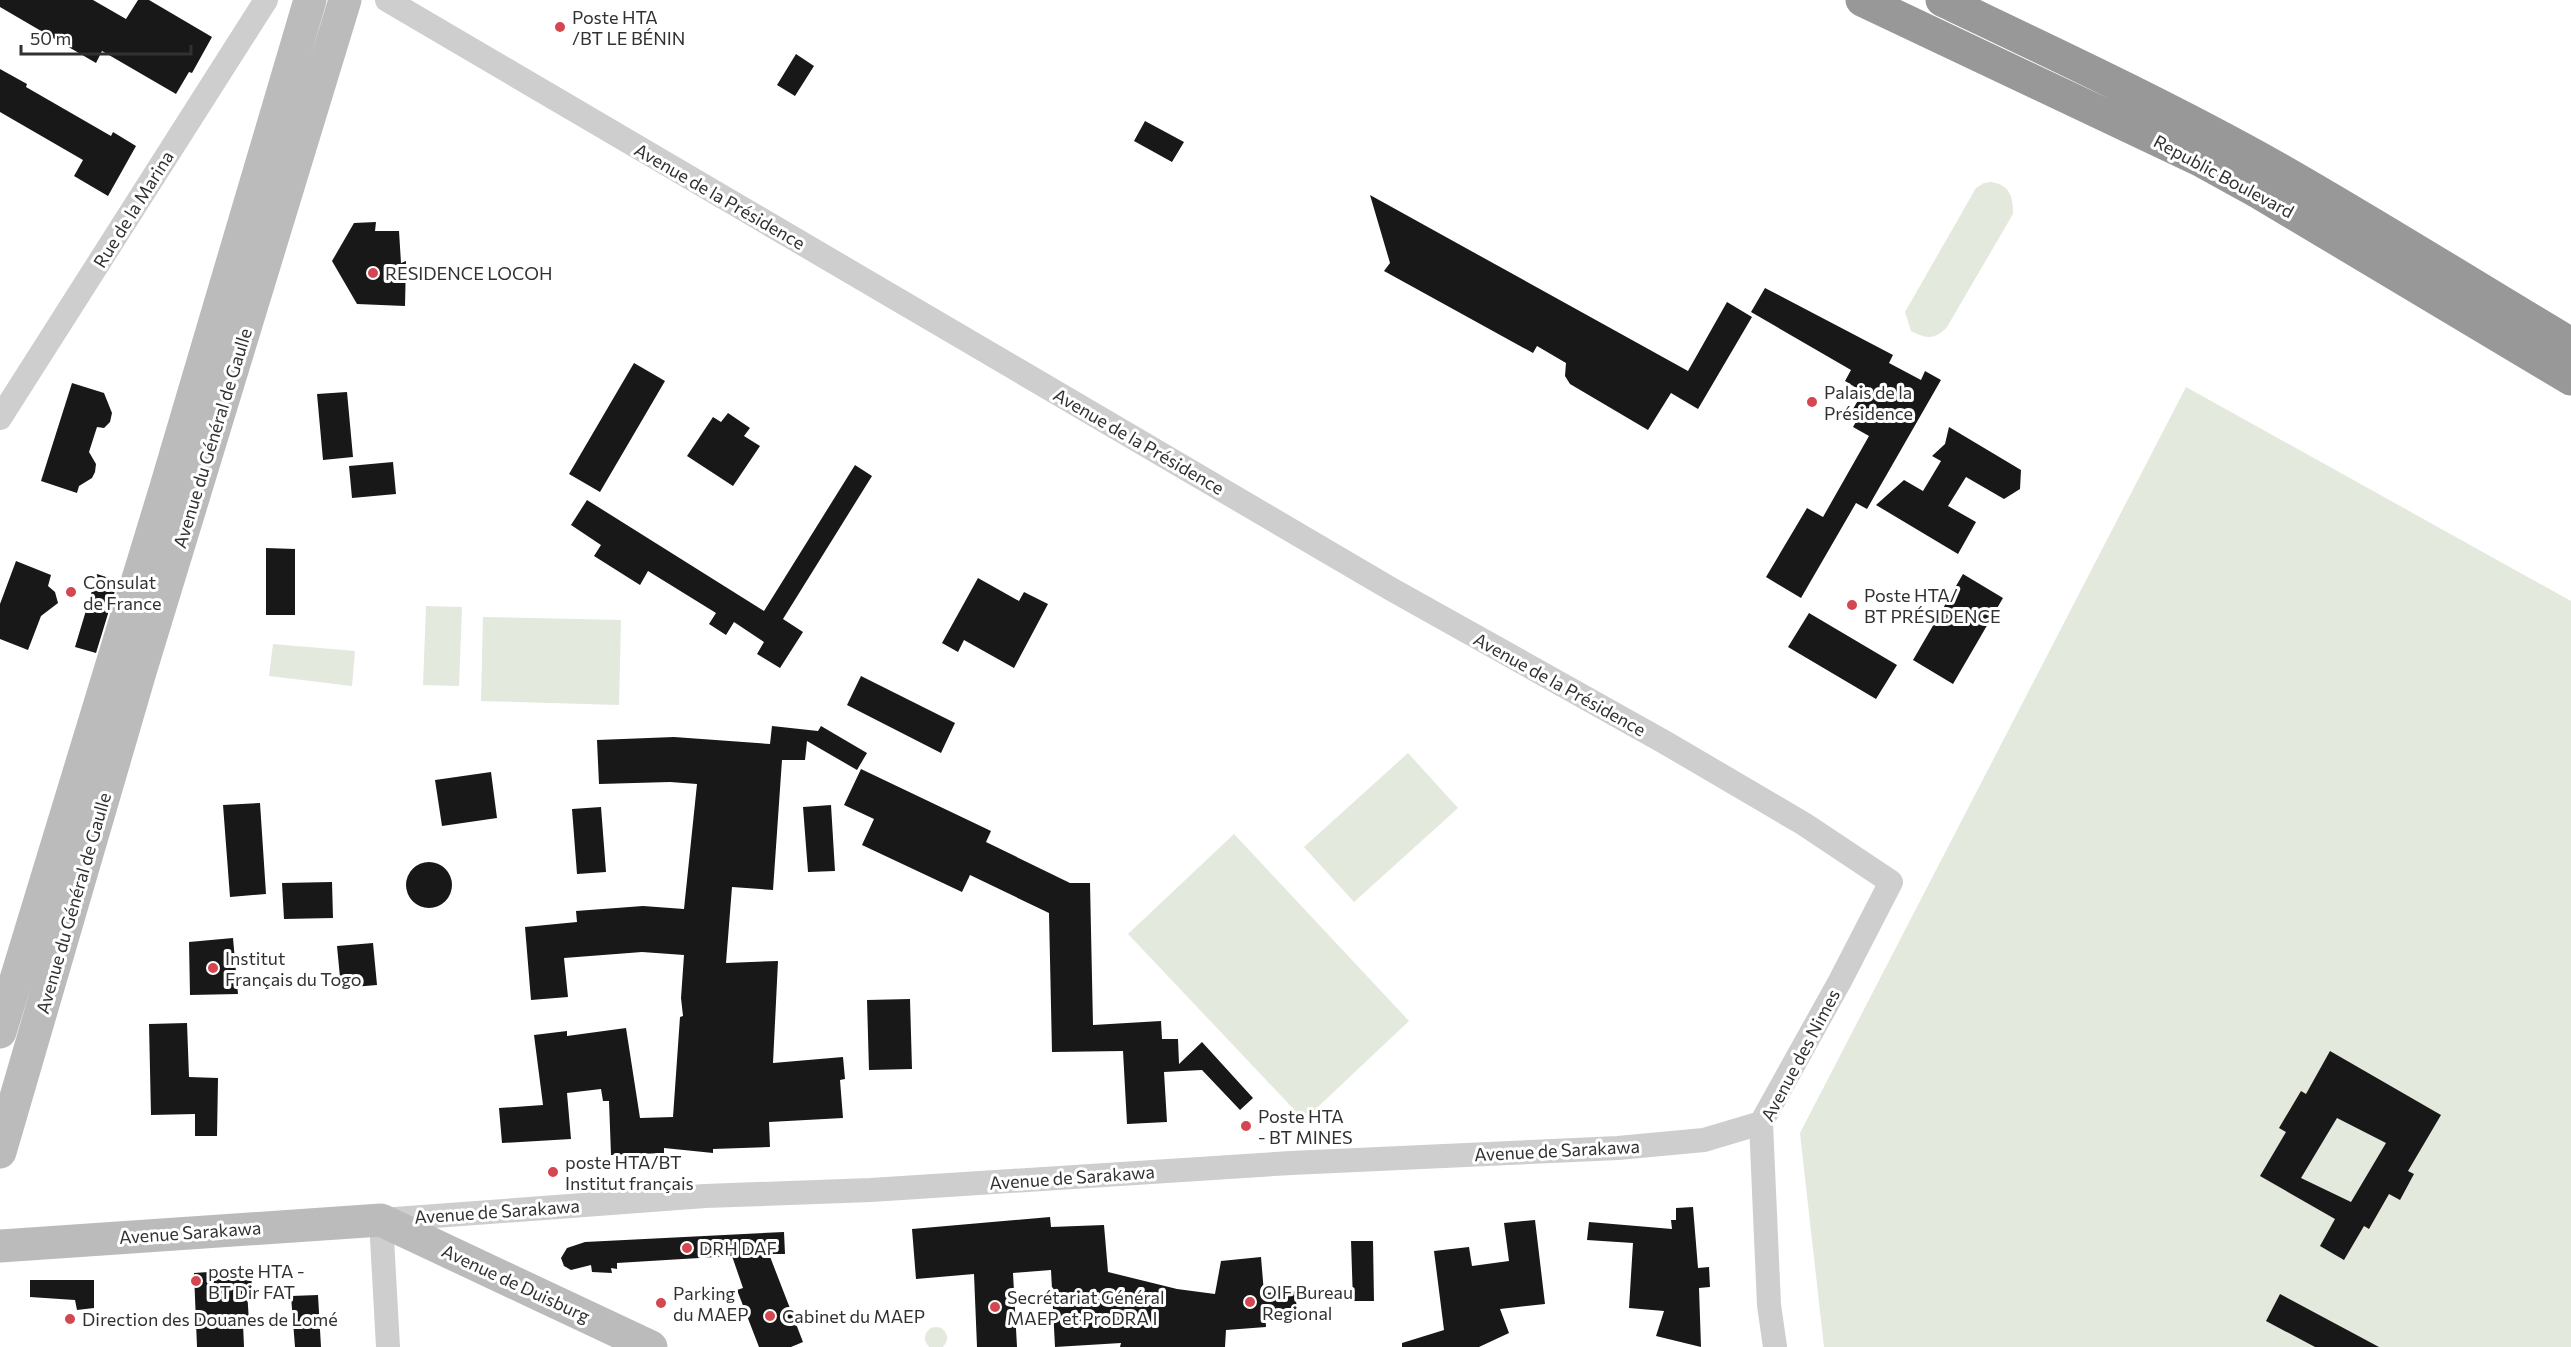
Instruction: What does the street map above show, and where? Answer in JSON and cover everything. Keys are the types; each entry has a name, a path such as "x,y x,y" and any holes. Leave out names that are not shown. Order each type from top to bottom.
{"highway":[{"name":"Republic Boulevard","path":"1863,0 2200,160 2258,192 2571,379"},
{"name":"Republic Boulevard","path":"1941,0 2059,55 2249,153 2571,344"}],"street":[{"name":"Rue de la Marina","path":"0,418 266,0"},
{"name":"Avenue du Général de Gaulle","path":"0,1152 126,669 310,0"},
{"name":"Avenue du Général de Gaulle","path":"143,611 345,0"},
{"name":"Avenue de la Présidence","path":"387,0 1380,583 1794,818 1891,882"},
{"name":"Avenue du Général de Gaulle","path":"0,1032 126,669"},
{"name":"Avenue des Nimes","path":"1775,1347 1770,1305 1761,1123 1840,981 1891,882"},
{"name":"Avenue de Sarakawa","path":"381,1220 705,1196 871,1190 1291,1163 1618,1148 1704,1140 1761,1123"},
{"name":"Avenue Sarakawa","path":"0,1246 381,1220"},
{"path":"381,1220 388,1347"},
{"name":"Avenue de Duisburg","path":"381,1220 651,1347"}],"shaded area":[{"path":"1991,182 1997,183 2009,192 2013,214 1947,327 1934,336 1921,336 1911,331 1905,312 1976,188"},
{"path":"2186,387 2571,601 2571,1347 1824,1347 1800,1133"},
{"path":"426,606 462,607 459,686 423,685"},
{"path":"483,617 621,620 619,705 481,701"},
{"path":"273,644 355,651 352,686 269,676"},
{"path":"1408,753 1458,808 1354,902 1304,847"},
{"path":"1234,834 1409,1021 1304,1120 1128,934"},
{"path":"932,1327 940,1327 947,1334 947,1342 940,1349 932,1349 925,1342 925,1334"}],"building":[{"path":"0,0 93,0 126,19 138,0 149,0 212,37 192,73 189,72 176,94 102,51 96,63 0,7"},
{"path":"796,54 814,66 795,96 777,85"},
{"path":"0,69 27,84 26,87 111,136 113,132 136,146 108,196 74,176 83,160 0,112"},
{"path":"1145,121 1184,142 1172,162 1134,141"},
{"path":"1370,195 1688,371 1727,302 1752,317 1698,409 1671,393 1648,430 1570,384 1565,376 1566,363 1537,346 1533,353 1384,271 1390,263"},
{"name":"RESIDENCE LOCOH","path":"376,222 375,231 399,231 401,263 406,261 405,306 357,304 332,261 354,223"},
{"path":"1765,288 1893,355 1889,363 1921,380 1925,371 1941,380 1867,509 1856,503 1801,598 1766,577 1807,508 1823,517 1869,436 1853,427 1861,413 1853,409 1863,392 1845,381 1851,370 1751,312"},
{"path":"634,363 665,381 600,492 569,474"},
{"path":"72,383 104,393 112,413 110,422 104,428 97,427 89,452 96,464 95,472 92,478 79,486 77,493 41,481"},
{"path":"347,392 353,457 323,460 317,394"},
{"path":"728,413 750,428 744,436 760,446 733,486 687,456 713,417 721,422"},
{"path":"1949,427 2021,470 2020,489 2004,499 1966,477 1948,506 1976,522 1958,554 1876,505 1904,480 1923,491 1941,461 1932,456 1945,444"},
{"path":"393,462 396,494 352,498 349,466"},
{"path":"855,465 872,476 783,619 803,632 780,668 757,654 764,642 734,622 726,635 709,624 716,613 648,571 640,585 594,556 601,545 571,525 587,500 764,611"},
{"path":"266,548 295,549 295,615 266,615"},
{"path":"16,561 51,575 48,586 55,592 58,603 41,616 28,650 0,639 0,604"},
{"path":"97,574 118,581 96,653 75,647"},
{"path":"1963,574 2003,598 1953,684 1913,660"},
{"path":"978,578 1019,601 1024,592 1048,604 1014,668 964,640 958,652 942,643"},
{"path":"1809,613 1897,665 1876,699 1788,647"},
{"path":"861,676 955,723 941,753 847,705"},
{"path":"772,726 818,731 821,726 867,753 857,770 807,741 805,760 782,760 773,890 732,887 726,963 778,961 773,1063 843,1057 845,1079 840,1080 843,1118 769,1122 770,1147 713,1149 713,1153 664,1148 664,1153 611,1155 609,1101 603,1101 601,1089 567,1093 571,1139 502,1143 499,1108 543,1105 534,1035 567,1031 567,1036 626,1028 640,1118 673,1117 680,1017 683,1016 681,998 684,955 642,952 564,958 568,997 531,1000 525,927 577,922 576,911 643,906 684,909 697,784 670,782 599,784 597,740 674,737 770,744"},
{"path":"861,769 991,831 986,842 1070,883 1090,883 1093,1025 1161,1021 1162,1039 1178,1039 1179,1064 1202,1042 1253,1098 1240,1110 1202,1070 1164,1072 1167,1122 1127,1124 1123,1051 1052,1052 1049,913 970,875 962,892 862,845 874,819 844,805"},
{"path":"491,772 497,818 442,826 435,780"},
{"path":"260,803 266,894 230,897 223,805"},
{"path":"831,805 835,871 808,872 803,807"},
{"path":"601,807 606,872 577,874 572,809"},
{"path":"429,862 445,869 452,885 445,901 429,908 413,901 406,885 413,869"},
{"path":"332,882 333,918 284,919 282,883"},
{"name":"Institut Français du Togo","path":"233,938 238,994 190,995 189,942"},
{"path":"373,943 377,985 341,988 337,946"},
{"path":"910,999 912,1069 869,1070 867,1000"},
{"path":"187,1023 189,1077 218,1078 217,1136 195,1136 195,1114 151,1115 149,1024"},
{"path":"2330,1051 2441,1115 2408,1171 2414,1174 2400,1200 2389,1194 2369,1229 2364,1226 2344,1260 2320,1246 2335,1219 2260,1176 2286,1132 2279,1128 2301,1091 2306,1094","holes":["2337,1118 2386,1143 2351,1202 2301,1178"]},
{"path":"1693,1207 1698,1268 1709,1267 1710,1287 1699,1288 1701,1347 1656,1336 1664,1311 1629,1308 1633,1243 1587,1240 1589,1222 1672,1229 1671,1220 1676,1220 1676,1208"},
{"path":"1050,1217 1051,1227 1104,1225 1108,1272 1177,1289 1215,1294 1221,1261 1261,1257 1264,1293 1295,1291 1297,1310 1265,1312 1266,1327 1226,1330 1225,1347 1120,1347 1121,1343 1055,1347 1051,1270 1013,1273 1017,1347 977,1347 974,1274 916,1279 912,1229"},
{"path":"1535,1220 1545,1304 1500,1309 1509,1333 1479,1347 1402,1347 1402,1343 1444,1330 1434,1251 1469,1247 1472,1266 1509,1261 1504,1223"},
{"path":"784,1232 785,1254 769,1254 803,1342 791,1347 759,1347 737,1290 743,1288 732,1256 617,1263 617,1269 611,1268 612,1273 592,1272 591,1265 571,1270 564,1266 561,1258 567,1248 585,1242"},
{"path":"1351,1241 1373,1241 1374,1301 1353,1301"},
{"path":"251,1269 252,1290 247,1290 249,1322 243,1323 244,1347 197,1347 194,1273"},
{"path":"30,1280 94,1280 94,1308 77,1310 75,1300 30,1297"},
{"path":"2280,1294 2379,1347 2315,1347 2266,1321"},
{"path":"318,1295 321,1347 295,1347 291,1296"}],"place":[{"name":"Poste HTA /BT LE BÉNIN","path":"560,27"},
{"name":"RESIDENCE LOCOH","path":"373,273"},
{"name":"Palais de la Présidence","path":"1812,402"},
{"name":"Consulat de France","path":"71,592"},
{"name":"Poste HTA/ BT PRÉSIDENCE","path":"1852,605"},
{"name":"Institut Français du Togo","path":"213,968"},
{"name":"Poste HTA - BT MINES","path":"1246,1126"},
{"name":"poste HTA/BT Institut français","path":"553,1172"},
{"name":"DRH DAF","path":"687,1248"},
{"name":"poste HTA - BT Dir FAT","path":"196,1281"},
{"name":"OIF Bureau Regional","path":"1250,1302"},
{"name":"Parking du MAEP","path":"661,1303"},
{"name":"Secrétariat Général MAEP et ProDRA I","path":"995,1307"},
{"name":"Cabinet du MAEP","path":"770,1316"},
{"name":"Direction des Douanes de Lomé","path":"70,1319"}]}
